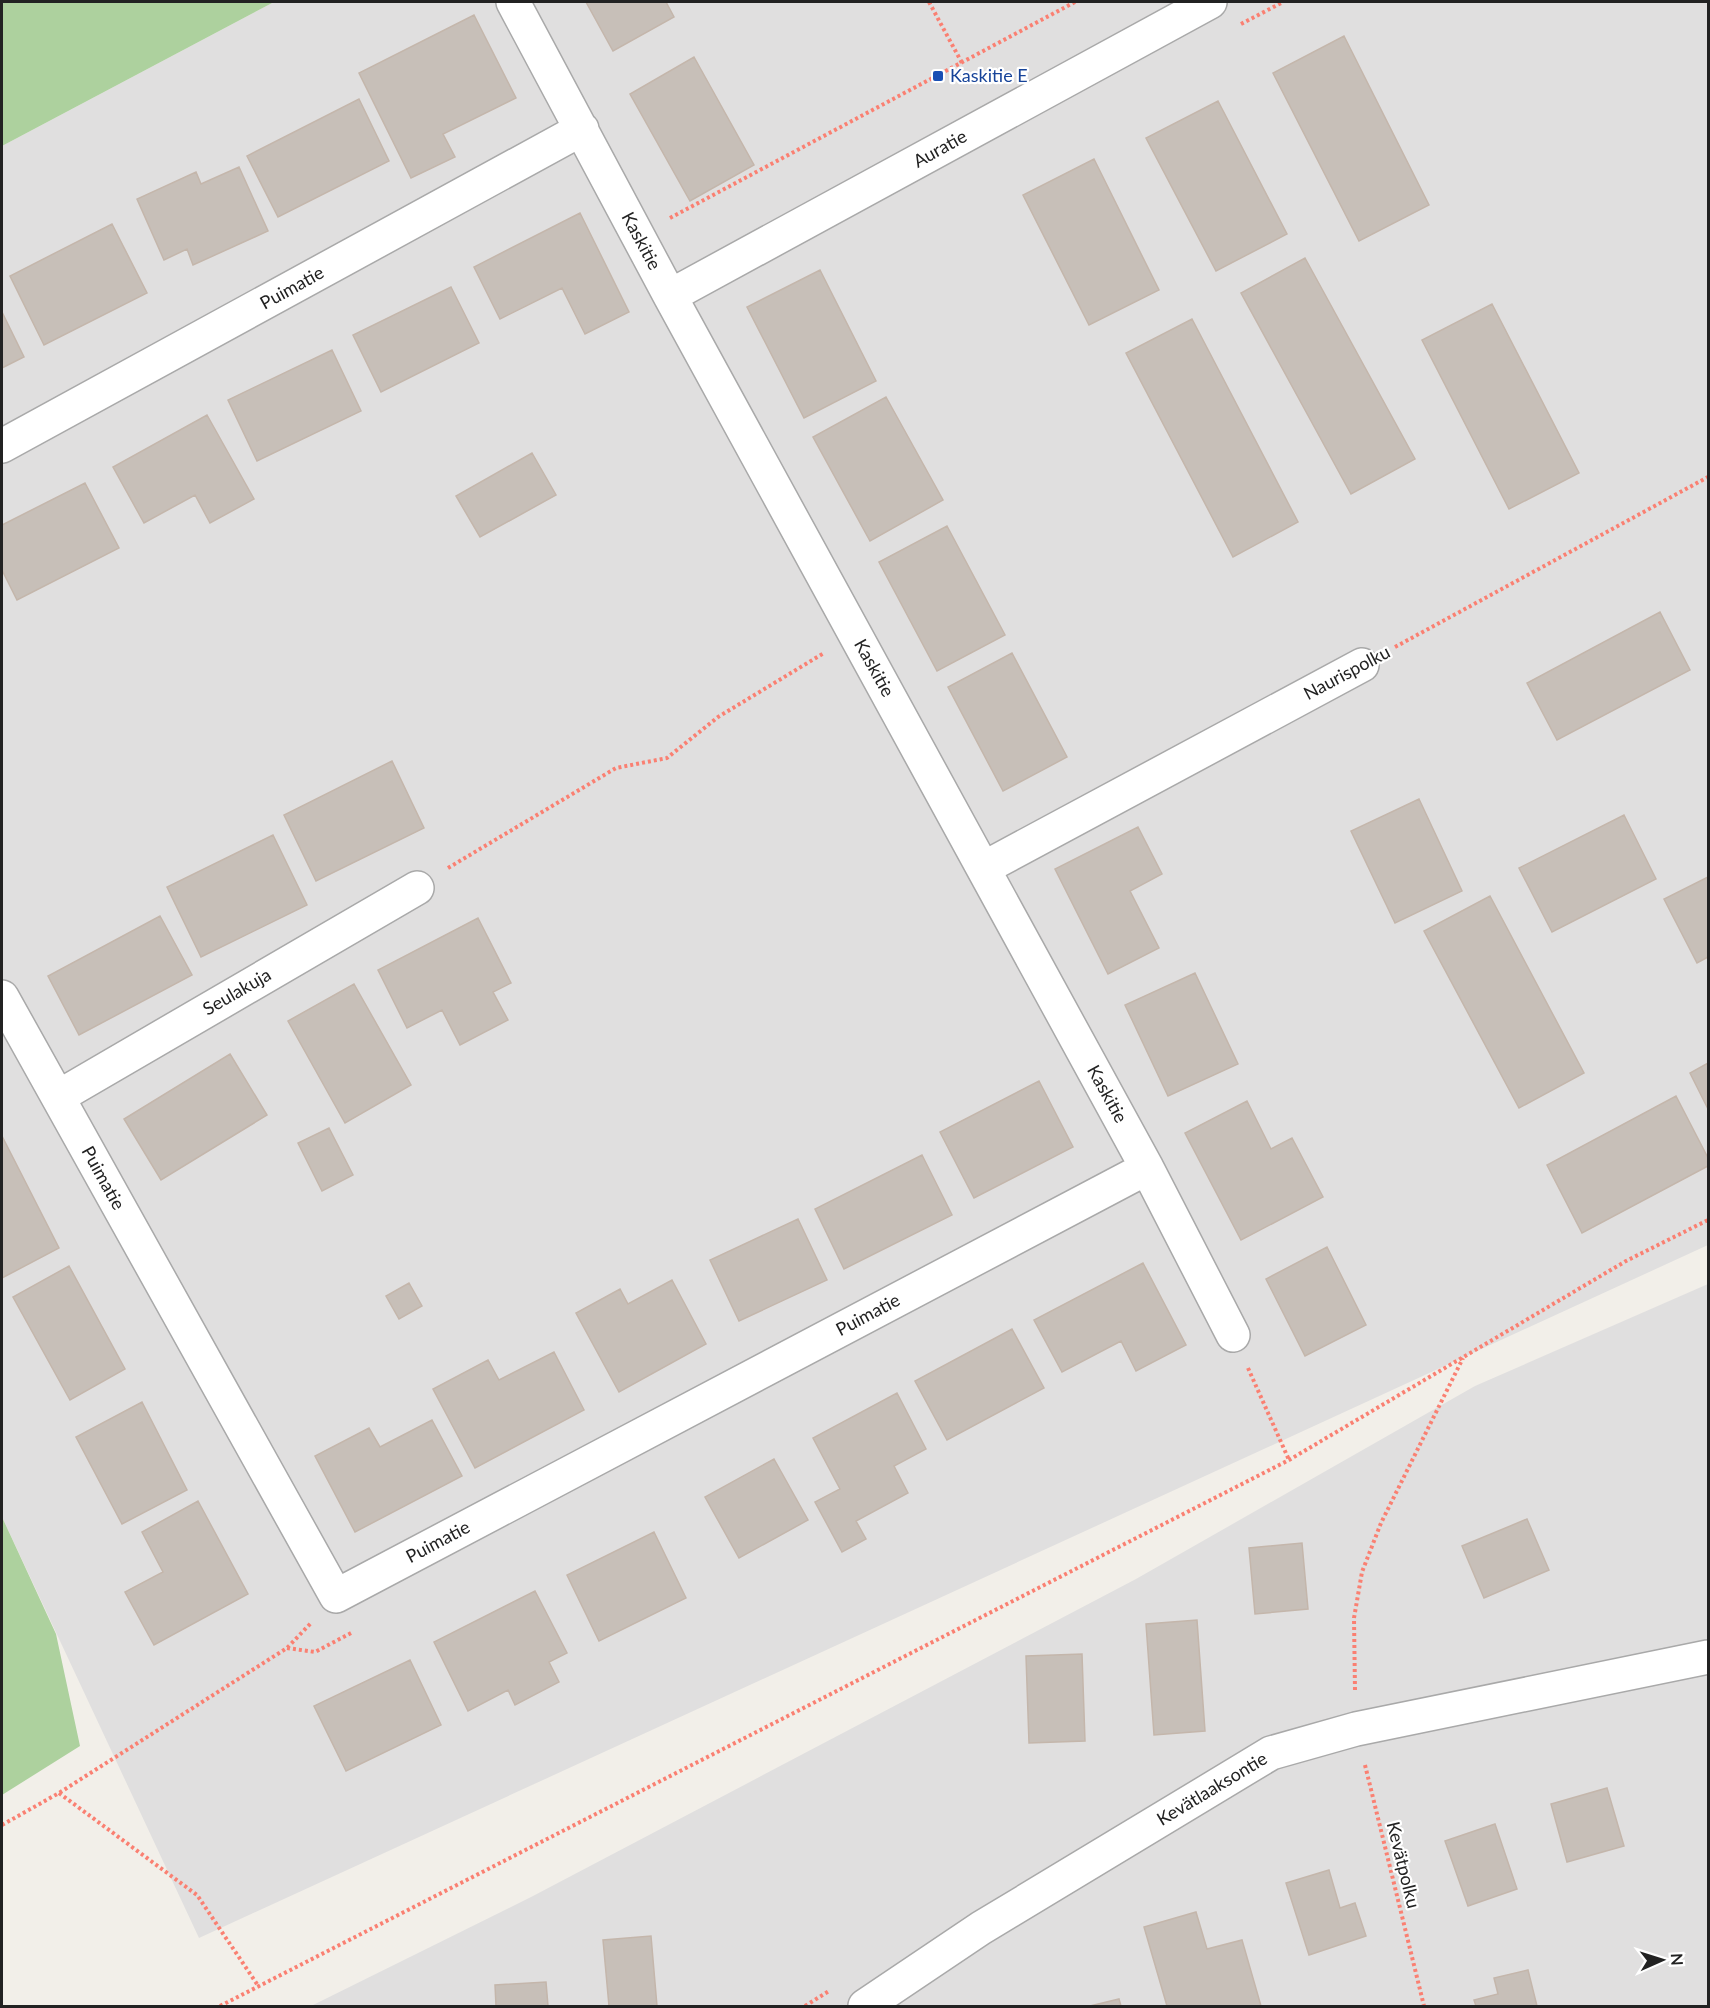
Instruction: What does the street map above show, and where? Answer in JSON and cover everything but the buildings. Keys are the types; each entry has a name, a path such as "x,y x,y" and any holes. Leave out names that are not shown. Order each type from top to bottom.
{"street":[{"name":"Kaskitie","path":"513,2 670,296 1147,1167 1233,1335"},
{"name":"Auratie","path":"670,296 1210,2"},
{"name":"Puimatie","path":"2,446 582,129"},
{"name":"Naurispolku","path":"984,868 1362,665"},
{"name":"Seulakuja","path":"58,1097 417,888"},
{"name":"Puimatie","path":"2,996 336,1596 1147,1167"},
{"name":"Kevätlaaksontie","path":"865,2007 981,1928 1271,1753 1356,1729 1708,1657"}],"path":[{"path":"929,2 962,63"},
{"path":"638,235 1075,2"},
{"name":"Naurispolku","path":"1362,665 1708,477"},
{"path":"417,888 616,768 667,758 718,717 856,635"},
{"path":"220,2007 1289,1460 1626,1261 1708,1220"},
{"path":"1233,1335 1289,1460"},
{"name":"Kevätpolku","path":"1424,2007 1356,1729 1354,1618 1362,1572 1382,1523 1463,1358"},
{"path":"2,1825 58,1793 287,1648 336,1596"},
{"path":"287,1648 315,1652 357,1630"},
{"path":"58,1793 197,1895 259,1987"}],"shaded area":[{"path":"274,2 1708,2 1708,1245 199,1938 2,1517 2,146"},
{"path":"1708,1284 1708,2006 311,2006 533,1896 1136,1579 1475,1386"}],"green space":[{"path":"2,2 274,2 2,146"},
{"path":"2,1517 56,1634 80,1746 2,1795"}],"place":[{"name":"Kaskitie E","path":"938,76"}]}
